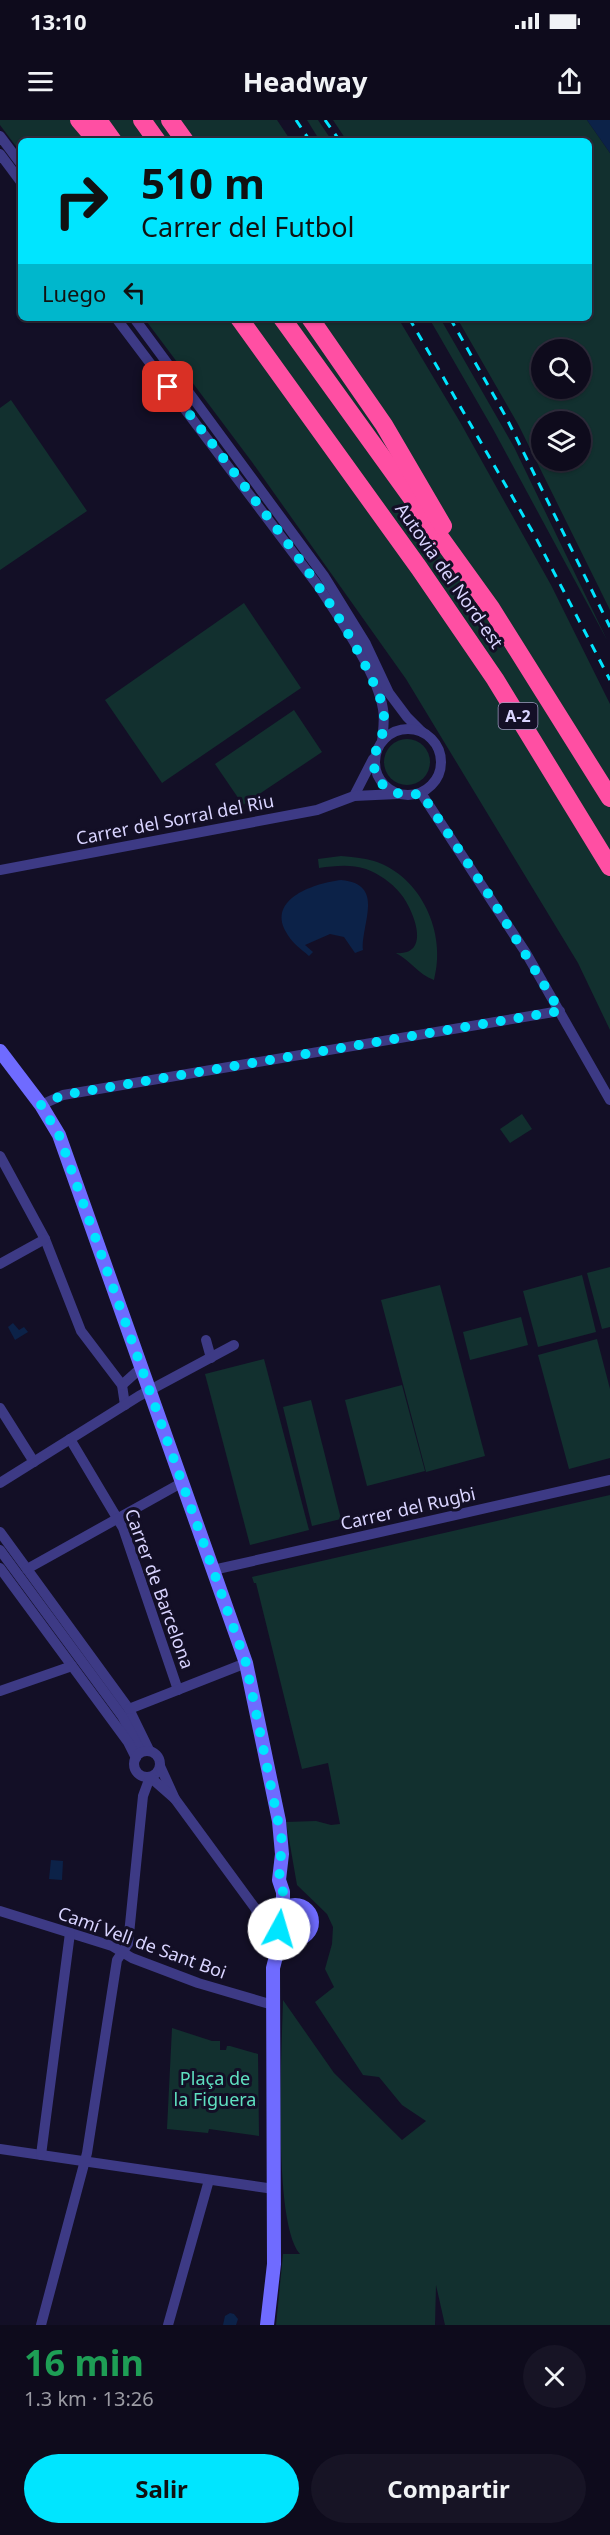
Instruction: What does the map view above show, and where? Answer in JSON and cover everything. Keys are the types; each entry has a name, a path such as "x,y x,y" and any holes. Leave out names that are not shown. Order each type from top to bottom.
{"highway":[{"path":"79,120 94,138"},
{"path":"98,120 111,138"},
{"path":"142,120 155,138"},
{"path":"170,120 183,138"},
{"name":"Autovia del Nord-est","path":"240,321 419,568 495,679 610,867"},
{"name":"Autovia del Nord-est","path":"284,321 484,598 545,691 610,798"},
{"path":"312,321 384,424 484,598"}],"main road":[{"path":"0,1051 41,1105 59,1135 246,1663 279,1821 281,1863 279,1880 283,1892 282,1912 278,1921 280,1931 273,1968 274,2264 267,2325"},
{"path":"273,1968 299,1939 309,1934 313,1924 310,1914 291,1892 281,1863"},
{"path":"282,1912 291,1905 303,1907"},
{"path":"280,1931 290,1939 299,1939"}],"street":[{"path":"0,136 18,160"},
{"path":"0,154 18,178"},
{"path":"118,321 319,587 344,626 376,689 383,708 382,741 354,796"},
{"path":"136,321 324,576 366,644 389,693 407,717 435,743 441,760 435,781 421,793 411,795 397,794 385,787 375,768 375,756"},
{"path":"382,741 401,730 411,729 422,732"},
{"path":"421,793 491,898 560,1011 610,1100"},
{"name":"Carrer del Sorral del Riu","path":"0,870 317,810 354,796 397,794"},
{"path":"41,1105 63,1095 560,1011"},
{"path":"0,1156 45,1239 81,1331 122,1386 125,1405"},
{"path":"0,1264 45,1239"},
{"path":"206,1340 211,1358"},
{"path":"0,1483 125,1405 234,1345"},
{"path":"122,1386 142,1367"},
{"path":"0,1408 34,1462"},
{"name":"Carrer de Barcelona","path":"70,1439 123,1528 178,1690"},
{"name":"Carrer del Rugbi","path":"213,1570 610,1480"},
{"path":"27,1569 183,1482"},
{"path":"0,1532 129,1708 141,1752 136,1770 143,1776 150,1777 175,1798"},
{"path":"0,1550 122,1716 141,1752"},
{"path":"0,1568 128,1742 141,1752 159,1757 160,1766 175,1798 264,1922 280,1931"},
{"path":"129,1708 246,1663"},
{"path":"0,1691 72,1666"},
{"path":"41,2325 86,2162 117,1960 128,1944 143,1796 150,1777 156,1774 160,1766"},
{"path":"255,1908 263,1913 282,1912"},
{"name":"Camí Vell de Sant Boi","path":"0,1911 112,1947 198,1983 273,2005"},
{"path":"40,2155 70,1933"},
{"path":"0,2149 274,2189"},
{"path":"168,2325 209,2180"}],"green space":[{"path":"0,120 277,120 289,138 18,138 18,149 0,125"},
{"path":"307,120 318,120 330,138 318,138"},
{"path":"333,120 587,120 610,153 610,610 541,471 591,471 591,411 531,411 531,450 459,321 592,321 592,138 345,138"},
{"path":"146,321 400,321 460,422 551,585 610,704 610,1030 578,963 406,679 252,462"},
{"path":"431,321 442,321 514,447 607,640 493,429"},
{"path":"11,400 87,511 0,570 0,408"},
{"path":"244,603 301,688 162,783 105,700"},
{"path":"294,710 322,752 243,805 215,764"},
{"path":"407,739 423,746 430,762 423,778 407,785 391,778 384,762 391,746"},
{"path":"341,856 362,858 391,868 417,893 426,908 437,944 434,980 396,953 407,952 414,947 417,930 410,909 393,885 376,873 360,867 319,868 318,859"},
{"path":"522,1114 532,1129 510,1143 500,1129"},
{"path":"610,1267 610,1327 602,1329 587,1273"},
{"path":"582,1275 596,1332 538,1347 523,1291"},
{"path":"440,1285 485,1456 426,1472 381,1300"},
{"path":"521,1317 528,1345 470,1360 463,1332"},
{"path":"597,1339 610,1389 610,1458 569,1469 538,1355"},
{"path":"264,1359 309,1530 250,1545 205,1374"},
{"path":"402,1385 425,1471 367,1486 345,1400"},
{"path":"311,1400 341,1519 312,1526 283,1407"},
{"path":"610,1495 610,2325 445,2325 436,2285 435,2325 276,2325 283,2254 300,2254 291,2236 285,2208 282,2172 283,2000 334,2073 402,2140 426,2121 402,2105 379,2077 363,2075 315,2002 334,1987 325,1969 332,1944 333,1927 327,1914 297,1885 286,1822 316,1821 331,1825 340,1824 328,1763 302,1769 256,1583 252,1577"},
{"name":"Plaça de la Figuera","path":"172,2028 212,2041 220,2041 220,2050 226,2050 227,2046 230,2046 258,2054 259,2136 209,2129 208,2133 167,2129"}],"water":[{"path":"587,120 610,120 610,153"},
{"path":"341,880 355,883 363,889 367,897 363,950 355,953 344,937 330,934 305,945 313,952 309,956 293,942 286,932 282,920 283,910 288,901 297,894 319,885"},
{"path":"13,1323 19,1330 24,1327 28,1332 15,1340 8,1327"},
{"path":"51,1860 63,1861 62,1880 49,1879"},
{"path":"230,2313 238,2319 236,2325 223,2325 225,2316"}],"railway":[{"path":"296,120 308,138"},
{"path":"325,120 338,138"},
{"path":"411,321 535,536 610,680"},
{"path":"452,321 506,417 610,627"}],"route":[{"path":"168,387 305,567 344,626 365,665 383,708 382,741 376,751 374,762 379,778 385,787 397,794 405,796 421,793 491,898 560,1011 63,1095 41,1105 59,1135 246,1663 282,1841 279,1880 283,1892 283,1910 279,1918 279,1929"}]}
